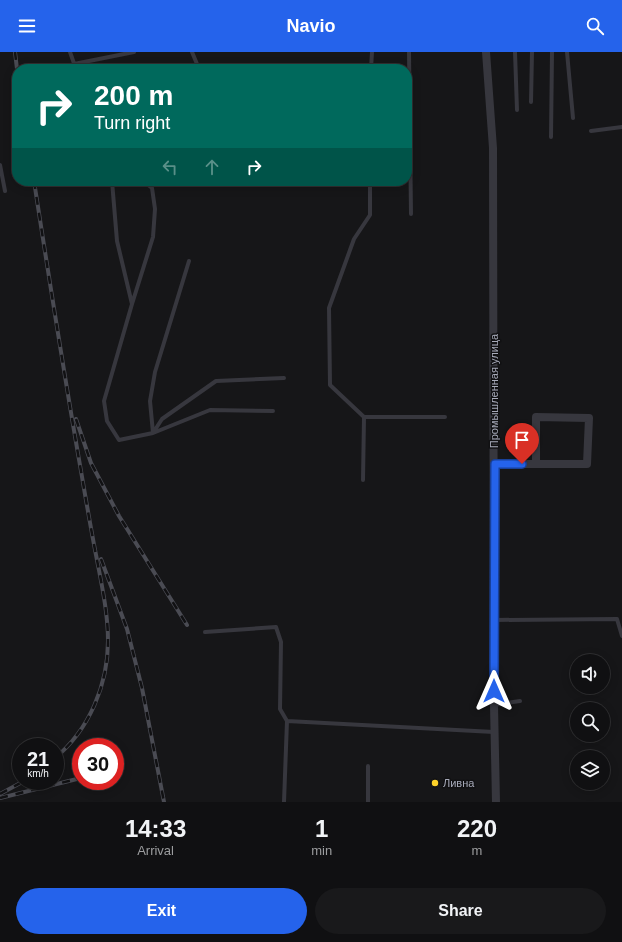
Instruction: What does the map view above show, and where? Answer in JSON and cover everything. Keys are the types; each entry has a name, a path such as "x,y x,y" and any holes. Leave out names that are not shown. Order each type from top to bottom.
{"street":[{"name":"Промышленная улица","path":"486,52 493,148 495,464 494,705 496,802"},
{"path":"495,464 536,464 587,464 589,418 536,417 536,464"}],"lane":[{"path":"70,52 74,64 134,52"},
{"path":"192,52 197,64"},
{"path":"372,52 372,64"},
{"path":"409,52 409,64"},
{"path":"515,52 517,110"},
{"path":"531,102 532,52"},
{"path":"551,137 552,52"},
{"path":"567,52 574,118"},
{"path":"591,131 622,127"},
{"path":"0,165 5,191"},
{"path":"112,186 117,241 132,304"},
{"path":"149,186 152,188 154,209 153,237 104,401 107,420 120,440 153,433 210,410 273,411"},
{"path":"370,186 370,215 354,239 329,308 330,385 364,417 445,417"},
{"path":"411,186 411,214"},
{"path":"153,433 150,401 155,372 189,261"},
{"path":"153,433 162,419 216,381 284,378"},
{"path":"363,480 364,417"},
{"path":"494,620 617,619 622,636"},
{"path":"205,632 276,627 282,642 280,709 287,721 284,802"},
{"path":"494,705 520,701"},
{"path":"287,721 495,732"},
{"path":"368,766 368,802"}],"railway":[{"path":"15,52 16,64"},
{"path":"35,186 108,631 107,658 100,690 87,720 78,734 64,750"},
{"path":"76,419 91,463 119,516 187,625"},
{"path":"101,559 127,629 142,688 164,802"},
{"path":"0,798 72,780"},
{"path":"0,794 12,788"}],"place":[{"name":"Ливна","path":"435,783"}],"route":[{"path":"494,691 495,464 522,464"}]}
